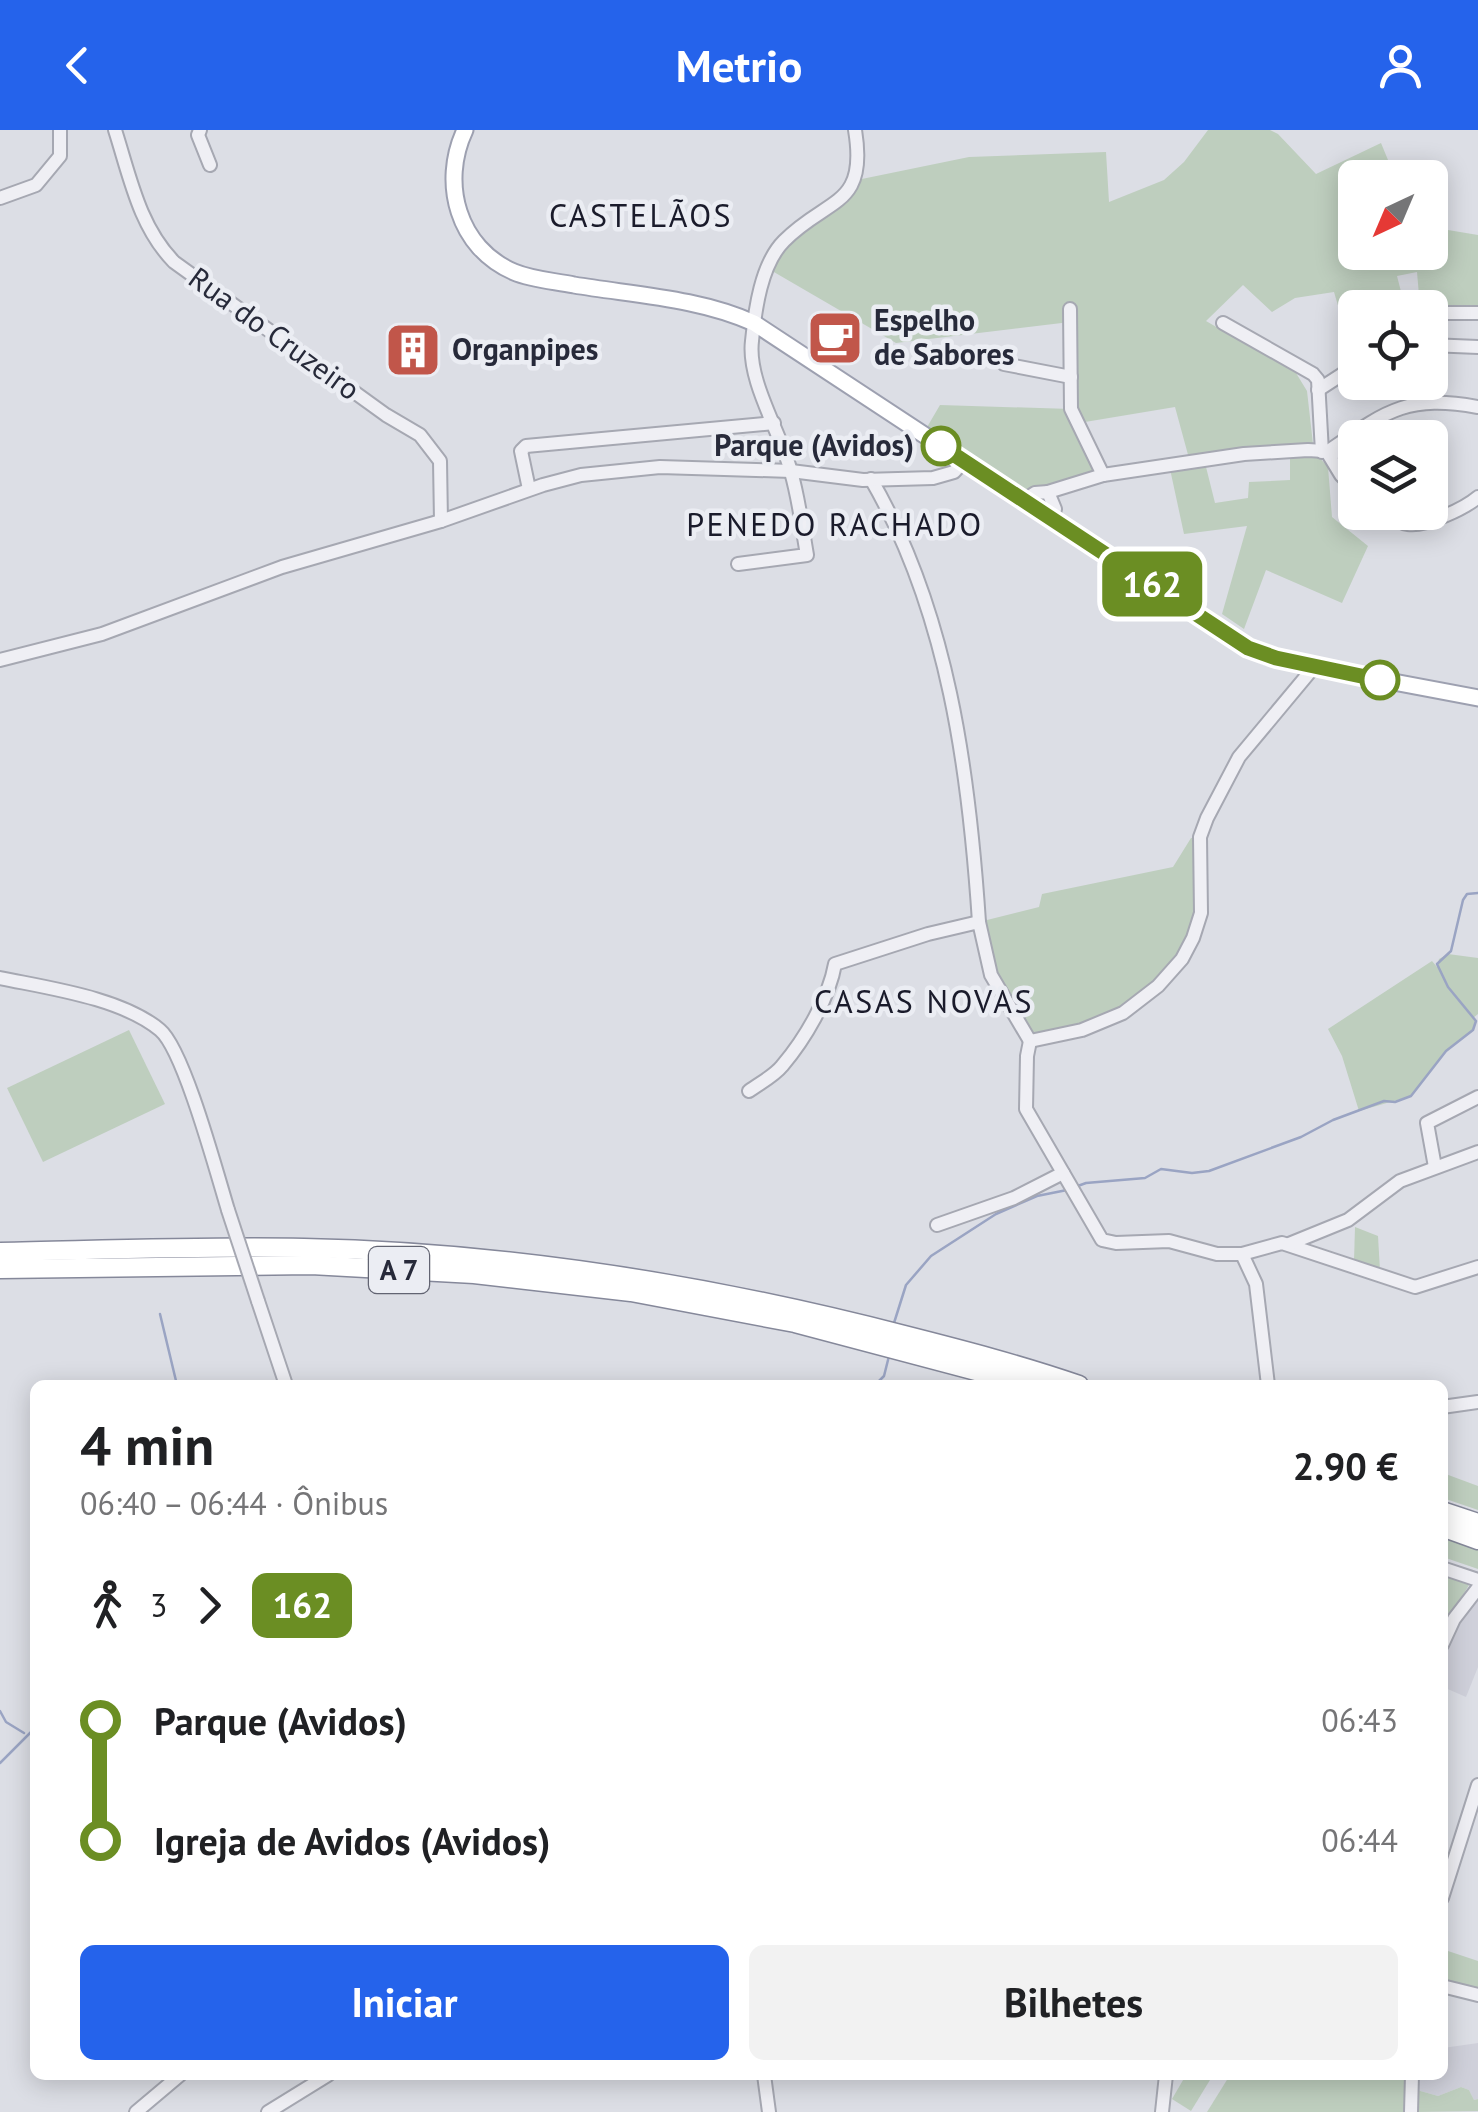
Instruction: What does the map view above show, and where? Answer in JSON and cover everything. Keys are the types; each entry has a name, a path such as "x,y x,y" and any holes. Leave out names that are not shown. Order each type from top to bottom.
{"highway":[{"name":"A 7","path":"0,1252 306,1248 476,1258 634,1276 796,1315 1026,1378"},
{"name":"A 7","path":"0,1269 294,1264 474,1274 796,1315"},
{"path":"1448,1513 1478,1523"},
{"path":"1448,1530 1478,1540"}],"main road":[{"path":"465,130 454,169 456,204 474,241 504,267 534,278 715,308 754,323 1248,648 1267,656 1478,698"}],"street":[{"path":"0,198 36,185 60,156 60,130"},
{"name":"Rua do Cruzeiro","path":"116,130 139,206 156,243 174,262 297,351 386,415 420,434 440,460 441,521"},
{"path":"200,130 198,135 210,165"},
{"path":"738,564 808,555 791,470 754,368 751,348 766,268 783,241 848,194 860,158 855,130"},
{"path":"1070,309 1072,409 1103,475"},
{"path":"1448,313 1478,313"},
{"path":"1223,324 1308,369 1318,380 1324,452 1338,471"},
{"path":"1448,345 1478,346"},
{"path":"1004,364 1071,377"},
{"path":"1318,390 1338,377"},
{"path":"1324,452 1404,406 1443,401 1478,407"},
{"path":"529,489 520,451 526,446 774,422"},
{"path":"1024,500 1035,493 1103,475 1244,454 1338,452"},
{"path":"0,660 102,634 282,567 581,475 660,467 791,470 870,480 942,476 954,472 964,461"},
{"path":"870,480 912,558 951,693 979,922 991,974 1030,1041 1026,1056 1026,1109 1097,1235 1108,1243 1169,1241 1206,1254 1242,1254 1277,1242 1414,1287 1478,1266"},
{"path":"1048,492 1055,509 1052,518"},
{"path":"1448,513 1478,499"},
{"path":"1030,1041 1082,1030 1123,1013 1158,986 1182,959 1200,914 1200,837 1207,818 1239,756 1314,666"},
{"path":"750,1090 781,1068 814,1016 833,977 835,964 979,922"},
{"path":"0,978 96,1000 160,1030 170,1042 188,1085 284,1380"},
{"path":"1435,1167 1427,1124 1478,1097"},
{"path":"1289,1244 1348,1220 1394,1184 1478,1152"},
{"path":"937,1224 1067,1178"},
{"path":"1242,1254 1256,1284 1267,1380"},
{"path":"1448,1406 1478,1402"},
{"path":"1448,1570 1478,1580"},
{"path":"1448,1632 1478,1588"},
{"path":"1448,1879 1478,1786"},
{"path":"1448,1988 1478,1996"},
{"path":"136,2112 174,2080"},
{"path":"268,2112 320,2080"},
{"path":"765,2080 768,2112"},
{"path":"1162,2112 1165,2080"},
{"path":"1411,2112 1412,2080"}],"shaded area":[{"path":"1478,1597 1478,1667 1466,1697 1448,1689 1448,1647 1459,1619"},
{"path":"1478,2043 1478,2099 1474,2100 1469,2090 1461,2087 1438,2096 1417,2090 1416,2080 1448,2080 1448,2047"}],"green space":[{"path":"1208,130 1270,130 1316,174 1338,164 1338,270 1448,270 1448,230 1478,235 1478,310 1448,308 1448,290 1419,290 1417,272 1397,276 1401,290 1338,290 1338,306 1334,292 1295,298 1272,312 1243,285 1206,321 1296,373 1307,391 1313,444 1190,462 1175,407 1079,423 1103,475 1024,500 923,434 940,405 1071,409 1070,322 896,343 767,268 783,241 852,181 969,157 1106,152 1109,202 1164,180 1184,162"},
{"path":"1381,143 1388,160 1345,160"},
{"path":"1317,455 1328,467 1332,517 1338,522 1338,530 1348,530 1368,546 1342,603 1266,570 1244,629 1222,614 1247,526 1184,534 1170,469 1205,463 1215,503 1248,498 1249,482 1290,480 1290,456"},
{"path":"1200,837 1201,913 1182,959 1123,1013 1030,1041 991,975 979,922 1039,907 1042,894 1173,867 1191,838"},
{"path":"1448,954 1478,958 1478,1014 1473,1018 1473,1030 1446,1051 1411,1096 1359,1111 1342,1056 1328,1029 1432,961 1437,967 1439,959"},
{"path":"129,1030 165,1104 43,1162 7,1088"},
{"path":"1355,1227 1378,1236 1380,1271 1354,1261"},
{"path":"1448,1475 1478,1486 1478,1510 1448,1500"},
{"path":"1448,1537 1478,1548 1478,1569 1448,1559"},
{"path":"1448,1576 1470,1583 1448,1621"},
{"path":"1448,1951 1478,1961 1478,1991 1448,1983"},
{"path":"1183,2080 1210,2080 1191,2111 1172,2099"},
{"path":"1227,2080 1407,2080 1406,2112 1207,2112"},
{"path":"1461,2087 1469,2090 1474,2100 1478,2099 1478,2111 1416,2112 1417,2090 1438,2096"}],"waterway":[{"path":"1075,1187 1145,1178 1161,1169 1209,1171 1384,1101 1411,1096 1446,1051 1473,1030 1476,1021 1448,987 1437,964 1451,951 1463,900 1467,894 1478,893"},
{"path":"894,1323 906,1285 931,1256 996,1214 1037,1196 1067,1190"},
{"path":"160,1314 176,1380"},
{"path":"880,1380 889,1356"},
{"path":"0,1711 6,1722 24,1733"},
{"path":"0,1763 30,1733"}],"bus line":[{"name":"162","path":"941,446 1248,648 1276,658 1380,680"}],"place":[{"name":"Espelho de Sabores","path":"835,338"},
{"name":"Organpipes","path":"413,350"},
{"name":"Parque (Avidos)","path":"941,446"}],"district":[{"name":"CASTELÃOS","path":"641,216"},
{"name":"PENEDO RACHADO","path":"835,525"},
{"name":"CASAS NOVAS","path":"924,1002"}]}
